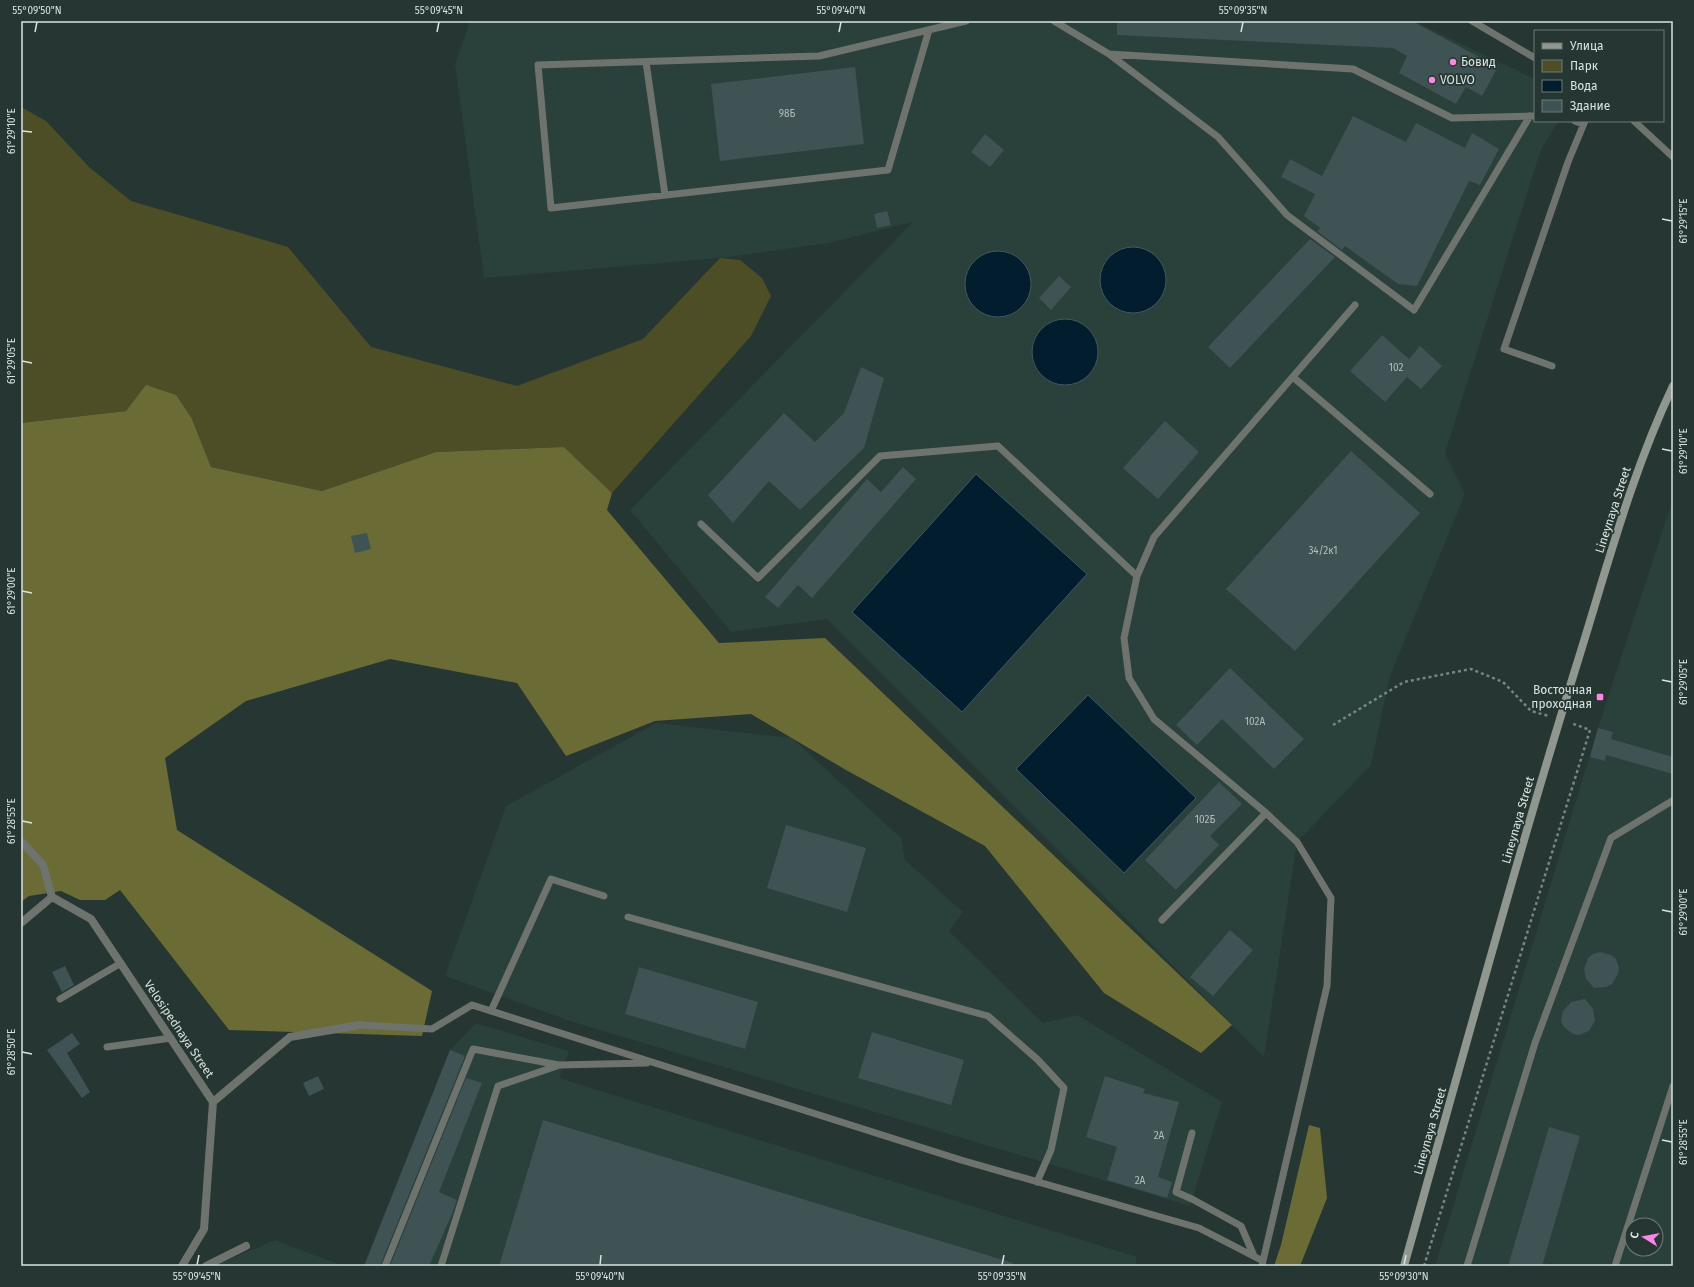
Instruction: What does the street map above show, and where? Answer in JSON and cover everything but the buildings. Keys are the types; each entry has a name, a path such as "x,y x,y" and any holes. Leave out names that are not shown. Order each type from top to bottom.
{"street":[{"name":"Lineynaya Street","path":"1404,1266 1560,720 1632,486 1673,386"},
{"path":"21,841 43,865 52,898 21,923"},
{"name":"Velosipednaya Street","path":"52,898 91,919 213,1102"},
{"path":"182,1266 204,1229 213,1102 290,1037 360,1025"},
{"path":"206,1266 246,1246"}],"lane":[{"path":"929,30 888,170 551,208 538,65 819,56 966,21"},
{"path":"1054,21 1109,54 1218,137 1287,215 1414,310 1532,116"},
{"path":"1472,21 1534,57"},
{"path":"1109,54 1353,70 1452,118 1532,116"},
{"path":"646,62 665,195"},
{"path":"1635,122 1673,157"},
{"path":"1552,366 1504,349 1568,162 1584,123"},
{"path":"360,1025 432,1029 472,1005 961,1160 1199,1228 1254,1256 1262,1263 1327,986 1331,898 1297,842 1266,813 1154,719 1129,678 1124,638 1137,576 1154,537 1355,304"},
{"path":"1293,377 1430,494"},
{"path":"701,524 758,578 880,456 998,446 1137,576"},
{"path":"1467,1266 1535,1043 1611,838 1672,801"},
{"path":"1162,920 1266,813"},
{"path":"491,1011 551,879 604,896"},
{"path":"628,917 988,1016 1038,1060 1064,1088 1051,1150 1037,1182"},
{"path":"60,1000 121,963"},
{"path":"107,1047 171,1038"},
{"path":"385,1266 473,1049 559,1065 653,1062"},
{"path":"442,1266 498,1086 559,1065"},
{"path":"1615,1266 1673,1086"},
{"path":"1192,1133 1176,1192 1192,1199 1241,1226 1254,1256"}],"path":[{"path":"1333,725 1404,682 1471,669 1503,682 1531,711"},
{"path":"1424,1266 1590,730"}],"shaded area":[{"path":"470,21 1414,21 1534,79 1534,122 1558,122 1541,149 1445,453 1465,494 1390,676 1371,765 1297,842 1264,1057 827,619 731,632 630,510 913,222 829,243 720,258 484,278 455,64"},
{"path":"146,385 176,395 192,419 211,467 322,491 436,452 564,447 612,493 607,510 719,643 825,638 1232,1025 1201,1053 1104,993 985,846 846,770 751,714 655,721 566,756 517,683 390,659 246,701 165,758 177,830 432,991 422,1036 229,1030 120,890 105,900 80,900 61,891 29,896 21,902 21,876 23,876 21,871 21,423 126,411"},
{"path":"1673,502 1673,1266 1435,1266 1598,728"},
{"path":"656,723 792,738 901,838 905,860 963,912 949,931 1043,1023 1077,1015 1222,1102 1190,1206 573,1022 445,976 506,806"},
{"path":"476,1023 569,1051 559,1078 1137,1257 1135,1266 364,1266 450,1050"},
{"path":"1309,1125 1320,1128 1327,1198 1300,1266 1274,1266 1281,1245"},
{"path":"275,1240 343,1266 214,1266"}],"green space":[{"path":"21,107 46,121 89,167 131,201 288,247 371,347 517,386 643,339 720,258 740,260 762,278 771,296 751,336 612,493 564,447 436,452 322,491 211,467 192,419 126,411 21,423"}],"water":[{"path":"1133,247 1146,250 1156,257 1163,267 1166,280 1163,293 1156,303 1146,310 1133,313 1120,310 1110,303 1103,293 1100,280 1103,267 1110,257 1120,250"},
{"path":"998,251 1011,254 1021,261 1028,271 1031,284 1028,297 1021,307 1011,314 998,317 985,314 975,307 968,297 965,284 968,271 975,261 985,254"},
{"path":"1058,319 1072,319 1084,324 1093,333 1098,345 1096,365 1089,376 1072,385 1058,385 1046,380 1037,371 1032,359 1032,345 1037,333 1046,324"},
{"path":"976,474 1087,574 962,712 852,612"},
{"path":"1088,695 1196,798 1124,873 1016,769"}],"place":[{"name":"Бовид","path":"1453,62"},
{"name":"VOLVO","path":"1432,80"},
{"name":"Восточная проходная","path":"1600,697"}]}
